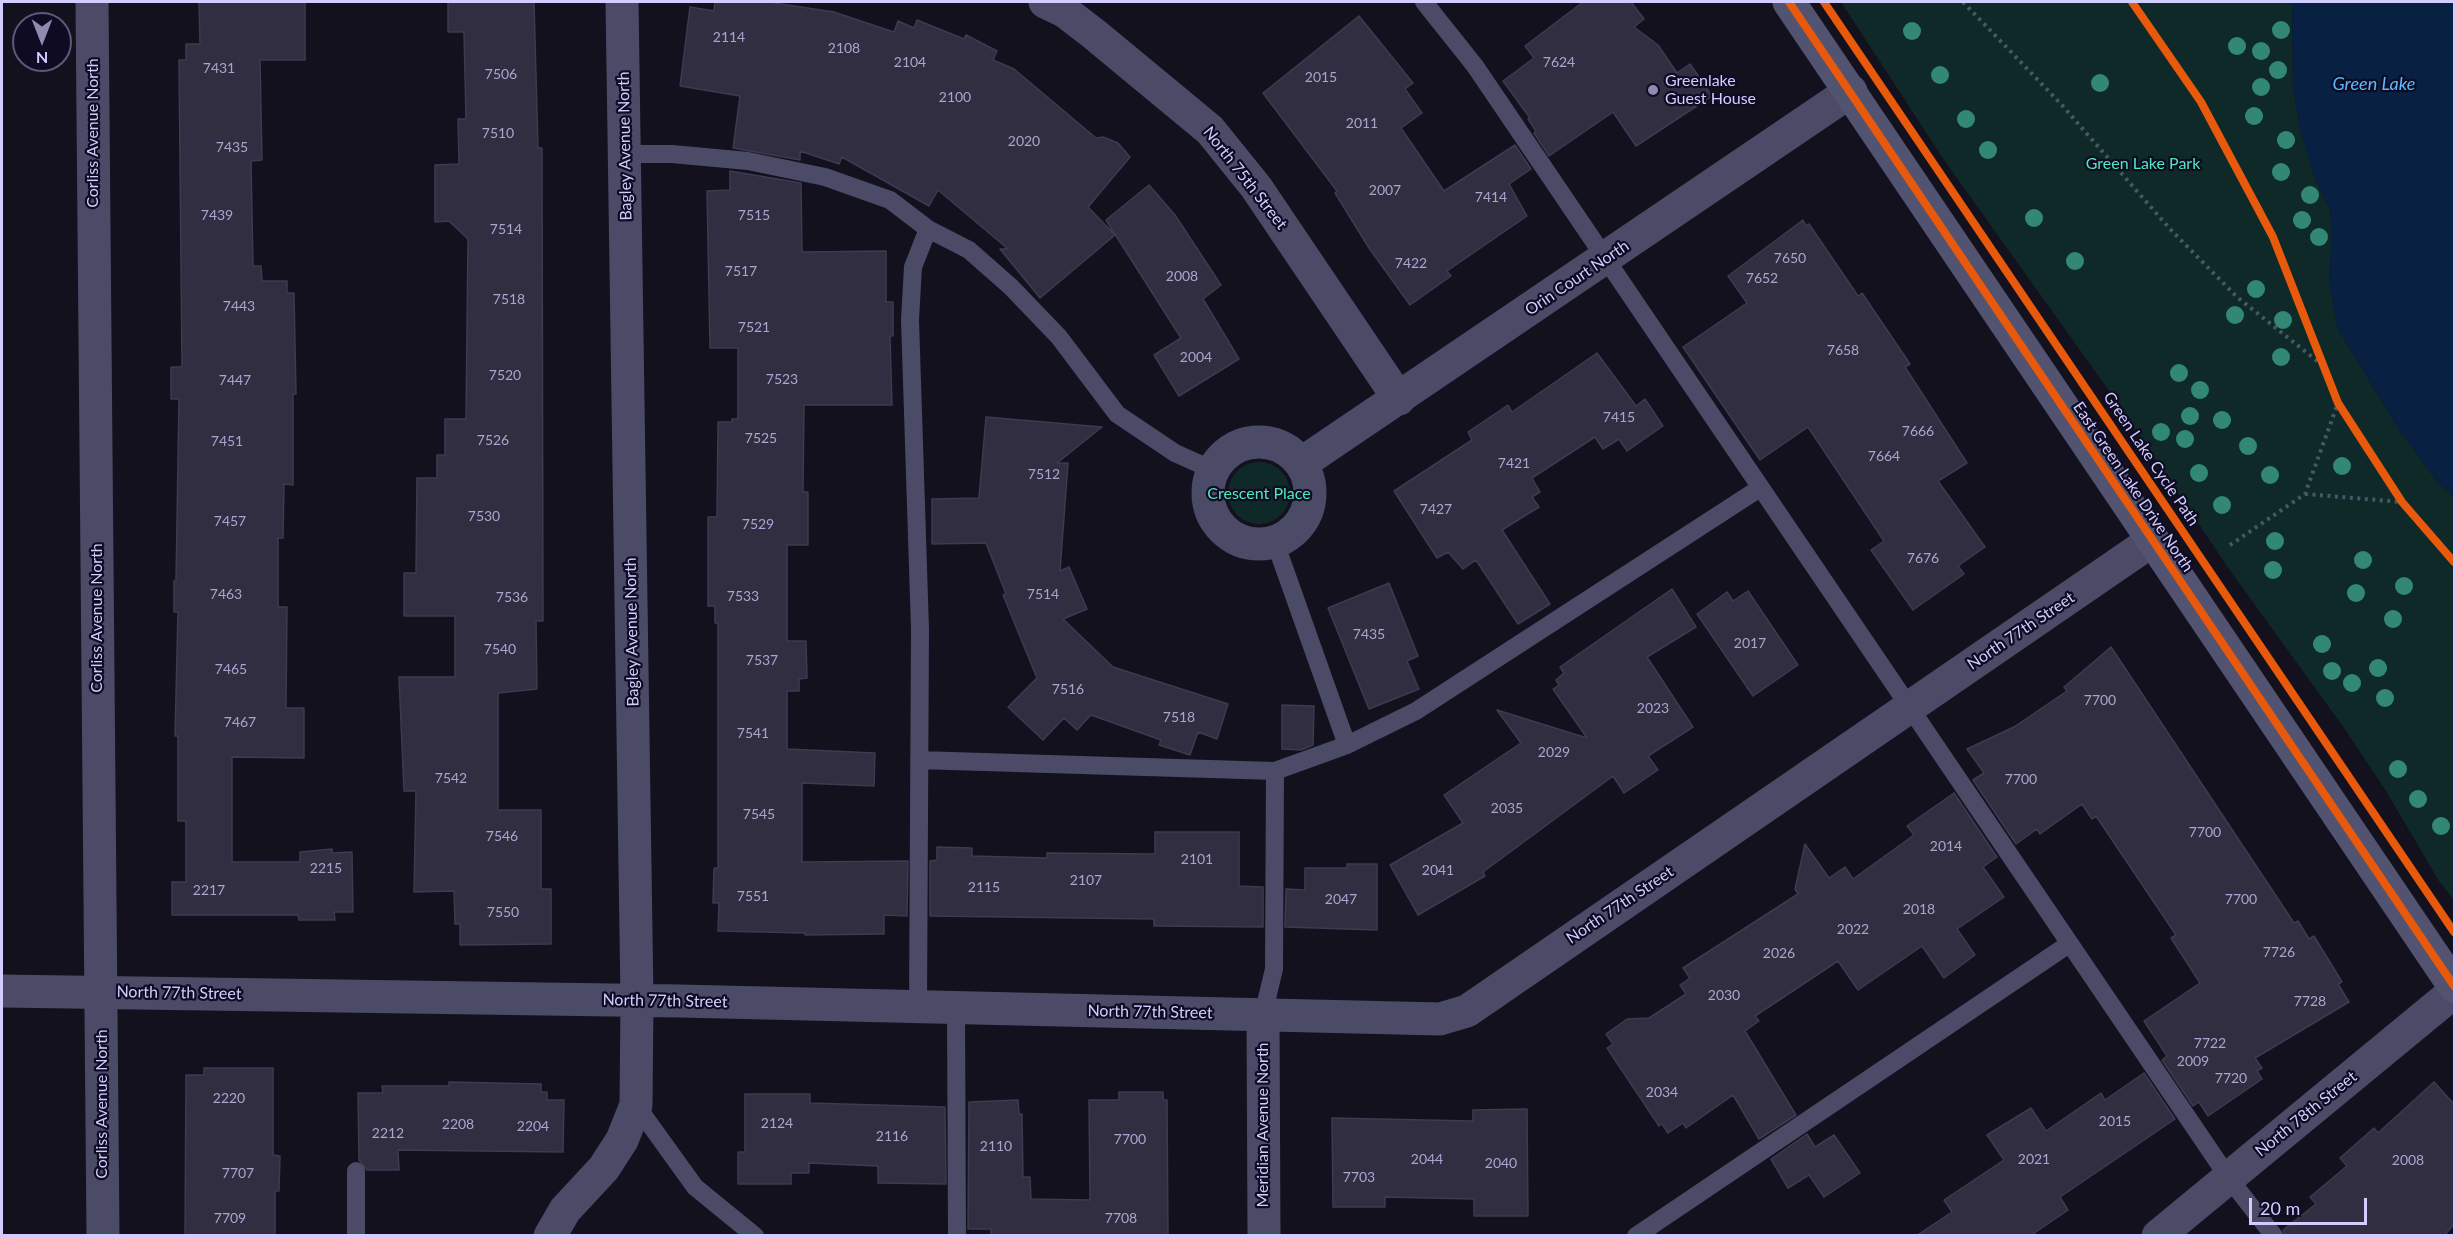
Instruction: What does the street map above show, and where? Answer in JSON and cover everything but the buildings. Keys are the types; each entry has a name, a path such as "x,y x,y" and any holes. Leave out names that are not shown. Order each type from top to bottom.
{"main road":[{"name":"East Green Lake Drive North","path":"1789,2 2454,986"}],"street":[{"name":"Corliss Avenue North","path":"92,2 103,1236"},
{"name":"Bagley Avenue North","path":"550,1236 565,1210 604,1168 616,1150 636,1105 637,1000 622,2"},
{"name":"North 75th Street","path":"1060,5 1210,130 1256,187 1399,399"},
{"name":"Orin Court North","path":"1302,463 1851,91"},
{"path":"1248,442 1265,442 1282,447 1302,463 1310,488 1309,505 1296,528 1275,542 1259,544 1242,542 1228,534 1217,523 1210,508 1207,492 1213,470 1232,449 1248,442"},
{"name":"North 77th Street","path":"2,991 637,1000 1440,1019 1467,1011 2152,540"},
{"name":"North 78th Street","path":"2158,1236 2454,992"},
{"name":"Meridian Avenue North","path":"1263,1015 1264,1236"}],"lane":[{"path":"1424,2 1475,66 2228,1177 2274,1236"},
{"path":"625,154 672,154 748,161 825,177 890,201 928,230 969,250 1011,287 1059,337 1117,414 1175,453 1213,470"},
{"path":"918,1007 920,629 910,320 913,267 928,230"},
{"path":"919,760 1275,771 1347,745 1416,711 1760,488"},
{"path":"1275,542 1347,745"},
{"path":"1263,1015 1274,969 1275,771"},
{"path":"1636,1236 2069,944"},
{"path":"956,1007 957,1236"},
{"path":"636,1105 695,1186 755,1236"},
{"path":"356,1171 356,1236"}],"path":[{"path":"1963,2 2061,104 2139,194 2222,282 2326,368"},
{"path":"2230,545 2305,494 2338,403"},
{"path":"2305,494 2403,501"}],"green space":[{"name":"Green Lake Park","path":"1841,2 2292,2 2293,83 2299,125 2315,178 2330,210 2332,237 2329,282 2338,329 2400,431 2436,480 2454,497 2454,900 2439,881 2386,791 2344,728 2229,569 2112,395 1944,160"},
{"name":"Crescent Place","path":"1253,462 1265,462 1281,471 1288,481 1290,493 1288,505 1281,515 1265,524 1253,524 1242,519 1233,510 1228,499 1228,487 1233,476 1242,467"}],"water":[{"name":"Green Lake","path":"2292,2 2454,2 2454,497 2436,480 2400,431 2338,329 2329,282 2332,237 2330,210 2315,178 2299,125 2293,83"}],"cycle path":[{"path":"1789,2 2454,986"},
{"name":"Green Lake Cycle Path","path":"1824,2 2454,932"},
{"path":"2132,2 2201,102 2273,237 2338,403 2402,502 2454,562"}],"place":[{"name":"Greenlake Guest House","path":"1653,90"}]}
